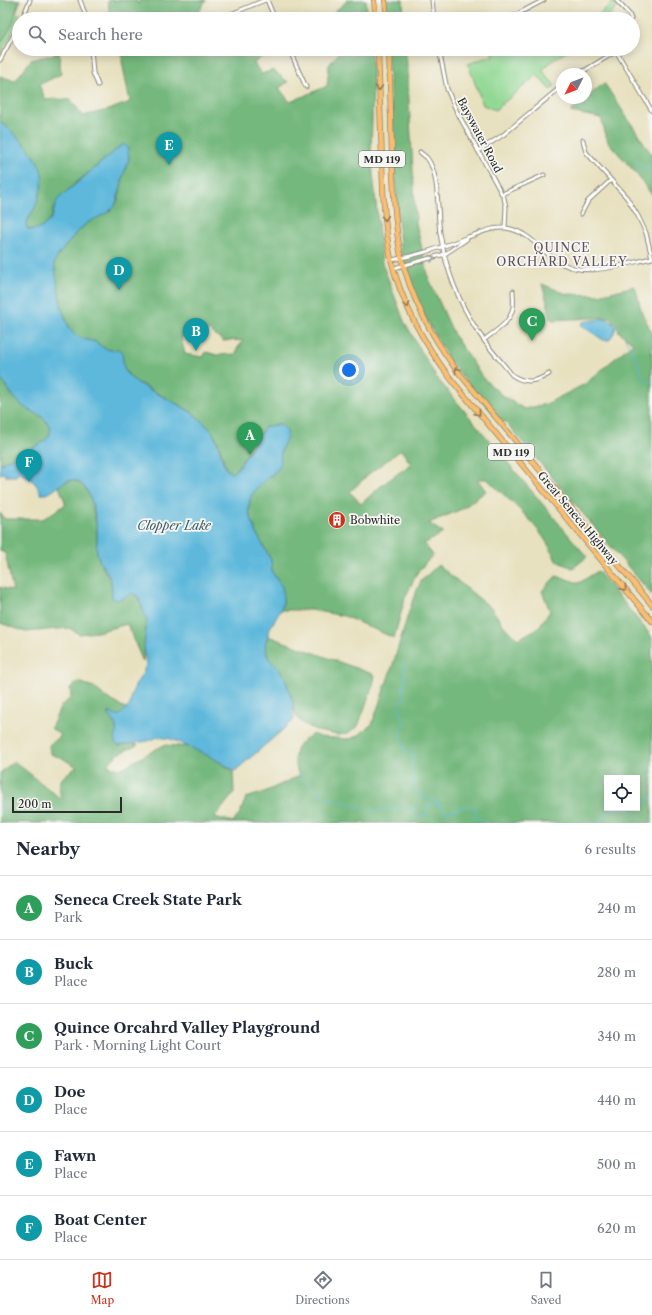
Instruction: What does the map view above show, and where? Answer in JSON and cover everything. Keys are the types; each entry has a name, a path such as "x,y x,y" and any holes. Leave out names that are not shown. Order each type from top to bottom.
{"main road":[{"path":"374,0 375,12"},
{"path":"385,0 386,12"},
{"name":"Great Seneca Highway","path":"378,56 383,191 386,227 394,268 406,305 415,324 441,367 652,621"},
{"name":"Great Seneca Highway","path":"389,56 394,201 397,232 404,266 418,306 436,341 448,358 652,605"}],"street":[{"path":"25,12 30,0"},
{"path":"80,0 84,12"},
{"path":"236,12 266,0 272,12"},
{"path":"432,0 433,12"},
{"path":"521,12 544,0"},
{"path":"616,0 627,12"},
{"path":"0,60 12,38"},
{"path":"92,56 93,73 98,85"},
{"path":"292,56 306,87"},
{"name":"Bayswater Road","path":"440,56 447,89 456,110 502,194 506,207 505,228"},
{"path":"589,68 608,56"},
{"path":"619,56 652,111"},
{"path":"478,151 503,135 556,91"},
{"path":"394,268 445,254 480,231 494,228 515,230 526,235 564,265 577,269 599,269 652,259 646,232 638,216 627,198 586,152 583,140"},
{"path":"420,152 427,158 434,176 440,232 445,254 458,296 470,319 484,340 512,375 529,382 549,374"},
{"path":"502,194 544,175"},
{"path":"581,214 588,201 611,180"},
{"path":"392,260 421,254 471,236"},
{"path":"484,340 504,324 510,317 513,307 513,292"}],"green space":[{"path":"0,0 21,0 16,12 12,12 12,33 0,54"},
{"path":"0,0 19,0 16,12 12,12 12,26 0,45"},
{"path":"108,0 136,0 138,4 140,0 206,0 199,12 109,12"},
{"path":"346,0 366,0 367,12 334,12 347,1"},
{"path":"385,0 403,0 404,12 386,12"},
{"path":"613,2 617,8 612,12 602,12"},
{"path":"47,56 59,56 61,74 39,85 46,100 71,100 83,116 108,110 130,102 122,62 122,56 263,56 254,63 261,74 273,70 288,82 279,88 290,102 327,86 329,65 336,56 371,56 373,83 371,153 382,263 404,321 436,377 587,557 573,568 556,561 543,537 517,507 487,479 477,479 486,491 462,509 429,523 443,533 424,544 433,555 417,573 405,598 394,638 344,616 311,610 281,610 283,602 276,579 272,572 271,560 257,534 249,513 249,505 251,496 256,489 275,472 281,449 287,436 285,429 280,424 271,426 264,430 253,443 238,467 232,473 229,472 226,468 218,441 210,429 192,412 133,380 124,369 122,354 118,349 110,350 102,347 96,342 83,339 73,334 69,328 61,306 54,263 59,254 77,232 87,223 111,210 118,201 123,176 129,159 128,148 122,145 63,194 55,206 50,220 44,226 35,230 27,228 26,224 36,205 40,191 41,178 39,167 28,148 0,121 0,76 15,81 31,60","holes":["209,330 223,341 243,341 237,349 236,354 217,355 206,352 203,357 185,354 181,338 185,335 200,335","401,450 411,464 382,485 361,504 350,492 371,472"]},
{"path":"387,56 406,56 416,223 429,279 455,337 484,379 503,396 524,409 546,404 585,384 633,343 619,332 617,325 610,317 552,320 542,284 567,294 599,295 635,286 642,313 652,333 652,595 506,423 495,416 450,362 416,301 400,249"},
{"path":"490,56 559,56 542,70 555,86 550,90 537,75 495,110 483,105 468,64"},
{"path":"604,83 652,155 652,195 635,172 608,142 601,118 570,112 579,104 592,104 592,93"},
{"path":"0,378 19,403 46,421 50,427 50,432 48,437 39,445 0,464"},
{"path":"73,480 83,486 91,499 97,526 98,555 111,584 111,595 115,600 121,599 132,593 138,597 147,620 143,662 127,624 97,632 79,634 69,628 26,632 0,623 0,587 13,591 5,553 0,551 0,513 5,519 43,519 66,504 59,487 64,482"},
{"path":"438,565 491,608 504,626 518,639 538,628 550,611 542,591 556,576 579,583 598,571 652,637 652,823 0,823 0,773 14,761 61,799 60,783 67,774 77,767 62,758 50,754 49,745 61,736 51,728 61,706 71,698 70,688 78,682 94,687 105,697 127,709 120,715 116,716 109,713 108,714 116,726 115,741 123,745 130,743 138,745 118,754 107,765 120,769 164,745 191,747 212,757 233,771 234,793 215,817 233,822 239,815 246,798 262,793 299,776 296,768 295,756 298,747 306,738 313,734 320,737 350,739 359,735 372,724 393,664 412,602 421,581"},
{"path":"268,636 375,675 373,685 358,726 348,734 337,735 318,731 305,725 297,718 285,678 269,659 266,651 265,645"}],"water":[{"name":"Clopper Lake","path":"0,121 19,138 31,152 40,167 42,174 41,190 36,205 26,224 27,228 31,230 41,228 47,223 52,217 57,200 65,193 122,145 124,144 128,148 129,159 115,206 107,213 87,223 77,232 59,254 54,263 61,306 69,328 74,334 83,339 96,342 102,347 110,350 121,350 124,368 129,376 150,390 189,411 203,422 213,433 224,464 229,472 232,473 238,468 265,427 280,424 287,431 287,438 281,452 280,466 256,489 251,496 249,513 257,534 271,560 272,572 282,587 283,602 281,610 270,628 265,645 269,659 279,669 285,678 293,702 294,720 235,771 211,757 171,739 158,737 148,741 119,746 115,743 116,725 109,713 116,716 120,715 130,705 131,695 143,673 146,664 144,646 147,620 138,597 133,593 117,600 112,598 111,581 100,562 97,553 97,529 93,507 88,492 84,486 79,482 69,480 50,493 41,494 35,483 25,475 17,473 16,476 6,476 4,473 0,474 0,464 39,445 48,437 50,427 44,419 19,403 0,378"},
{"path":"606,318 616,327 609,340 603,340 581,325 583,322"}],"waterway":[{"path":"636,162 643,168 652,170"},
{"path":"625,338 638,364 642,378 645,381 652,382"},
{"path":"404,664 405,684 402,689 406,697 398,703 404,724 400,729 405,750 412,755 414,761 411,767 414,775 414,787 422,798 432,799 440,804"},
{"path":"299,776 326,797 374,811 413,807 418,816 426,816 429,804 440,804 446,813 464,806 476,808 474,817 487,823"},
{"path":"602,823 602,818 613,809 620,808 634,811 652,797"}],"place":[{"name":"Fawn","path":"169,165"},
{"name":"Doe","path":"119,290"},
{"name":"Quince Orcahrd Valley Playground","path":"532,341"},
{"name":"Buck","path":"196,351"},
{"name":"Seneca Creek State Park","path":"250,455"},
{"name":"Boat Center","path":"29,482"},
{"name":"Bobwhite","path":"337,520"}],"district":[{"name":"QUINCE ORCHARD VALLEY","path":"562,255"}]}
